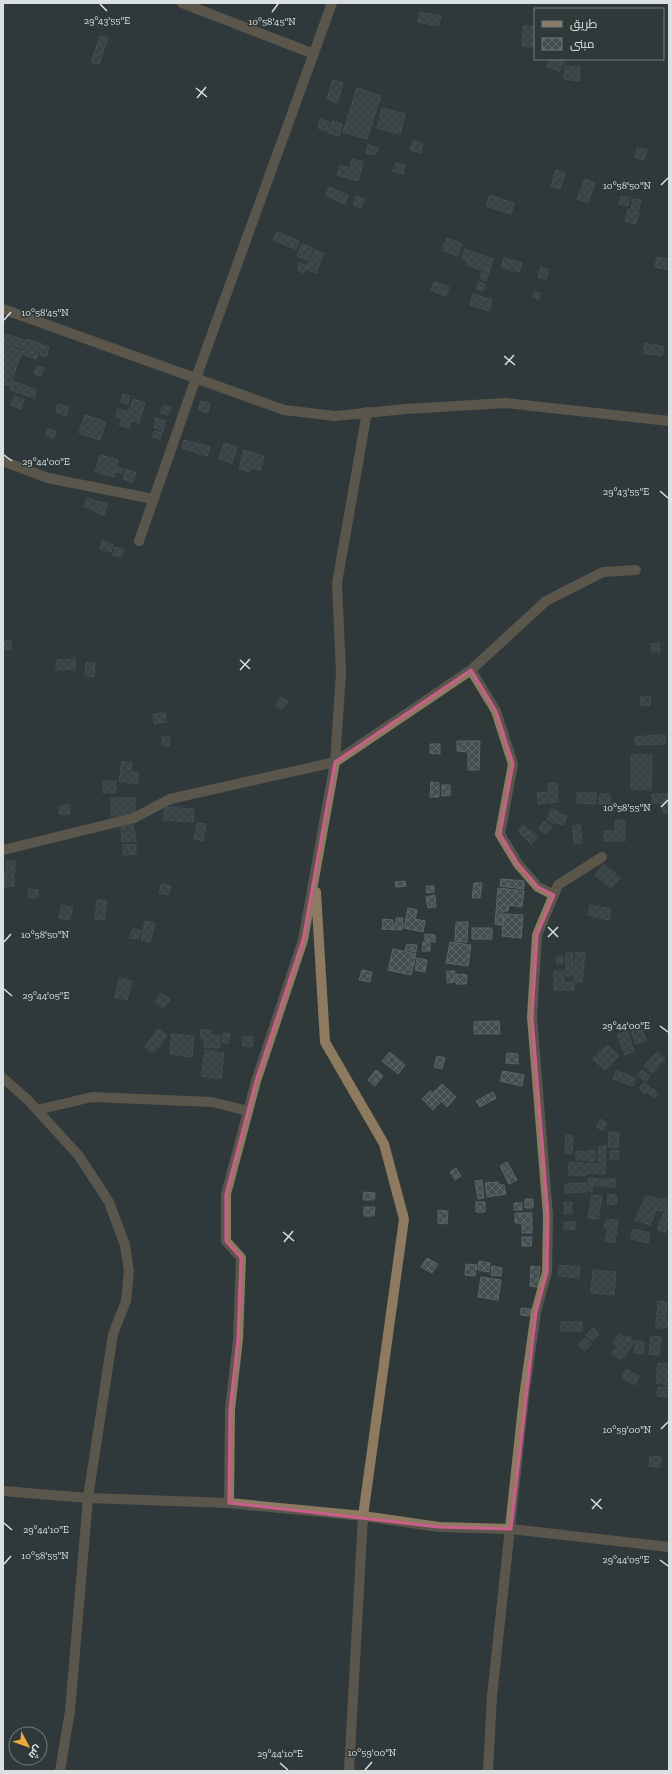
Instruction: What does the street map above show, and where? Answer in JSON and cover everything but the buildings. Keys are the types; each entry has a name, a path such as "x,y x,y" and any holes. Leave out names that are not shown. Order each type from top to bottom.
{"street":[{"path":"182,3 314,54"},
{"path":"139,541 196,378 332,3"},
{"path":"3,309 284,410 335,416 406,409 506,403 669,421"},
{"path":"229,1503 230,1410 238,1339 241,1258 226,1241 226,1194 256,1081 303,940 315,874 335,762 342,673 337,583 367,412"},
{"path":"3,461 48,478 154,499"},
{"path":"3,850 134,818 170,799 335,762 471,670 546,600 603,572 636,570"},
{"path":"471,670 496,711 513,764 500,834 518,864 538,887 554,895"},
{"path":"488,1771 492,1696 524,1396 536,1312 547,1272 548,1215 532,1017 537,935 558,885 602,857"},
{"path":"315,874 325,1042 384,1144 404,1219 363,1516 349,1771"},
{"path":"3,1078 37,1110 79,1156 109,1202 126,1245 129,1271 126,1301 113,1334 88,1498 70,1711 60,1771"},
{"path":"37,1110 92,1097 212,1102 248,1111"},
{"path":"3,1491 88,1498 229,1503 363,1516 439,1526 511,1529 669,1547"}],"highlighted area":[{"path":"471,670 496,711 513,764 500,834 518,864 538,887 554,895 537,935 532,1017 548,1215 547,1272 536,1312 511,1529 439,1527 229,1503 230,1410 238,1339 241,1258 226,1241 226,1194 256,1081 303,940 335,762"}]}
